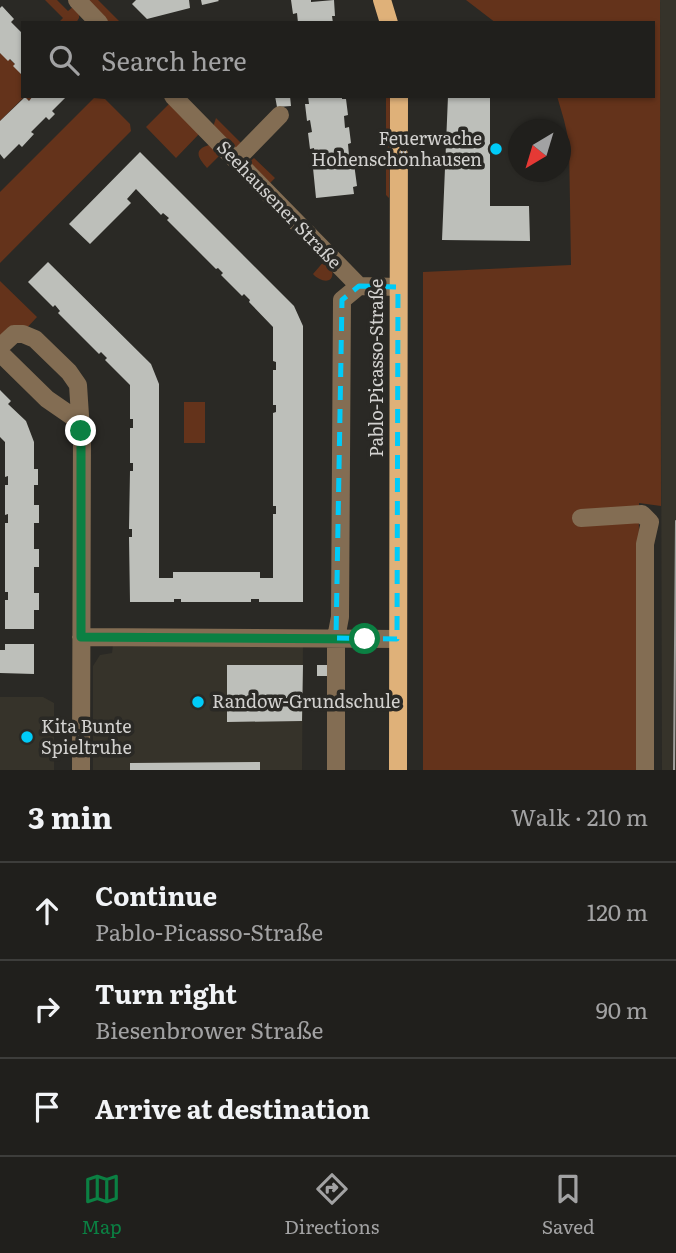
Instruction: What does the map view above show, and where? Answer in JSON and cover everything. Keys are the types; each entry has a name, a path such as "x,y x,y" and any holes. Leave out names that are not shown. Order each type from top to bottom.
{"main road":[{"path":"382,0 388,21"},
{"name":"Pablo-Picasso-Straße","path":"398,770 399,98"}],"street":[{"path":"77,0 97,21"},
{"name":"Seehausener Straße","path":"175,98 359,286"},
{"path":"236,160 280,115"},
{"path":"359,286 398,287"},
{"name":"Pablo-Picasso-Straße","path":"336,770 342,300 359,286"},
{"path":"0,347 14,334 35,339 69,372 78,385 81,431 81,770"},
{"path":"0,353 47,399 76,419 81,431"},
{"path":"581,518 642,514 650,522 645,544 645,770"},
{"path":"81,637 397,639"}],"highlighted area":[{"path":"359,286 398,287 397,639 336,638 342,300"}],"shaded area":[{"path":"45,0 57,0 68,11 74,6 79,12 77,21 60,21 63,18"},
{"path":"84,0 98,0 119,21 105,21"},
{"path":"466,0 660,0 661,506 639,503 638,770 423,770 423,272 571,265 571,119 564,119 558,98 655,98 655,21 493,21"},
{"path":"660,0 676,0 676,770 662,770"},
{"path":"0,53 17,66 23,98 0,121"},
{"path":"94,98 105,99 130,124 131,131 0,263 0,192"},
{"path":"386,98 390,98 389,198 386,195"},
{"path":"170,103 200,133 176,158 146,127"},
{"path":"216,118 242,144 235,151 212,130"},
{"path":"209,145 221,154 207,168 199,152"},
{"path":"254,158 275,178 268,185 247,164"},
{"path":"326,259 332,269 332,275 326,281 313,274"},
{"path":"0,281 37,317 24,331 0,336"},
{"path":"184,402 205,402 205,443 184,443"},
{"name":"Randow-Grundschule","path":"303,644 302,770 93,770 93,666 100,655 112,653 113,645"},
{"name":"Kita Bunte Spieltruhe","path":"0,697 43,697 54,703 54,770 0,770"}],"building":[{"path":"136,0 189,0 190,8 147,19 132,4"},
{"path":"201,0 218,0 219,1 202,5"},
{"path":"291,0 334,0 333,21 298,21 297,13 293,14"},
{"path":"2,6 14,19 11,22 21,32 21,74 10,59 8,61 0,53"},
{"path":"24,98 29,101 31,98 65,98 52,111 55,114 49,120 46,117 31,132 34,134 22,147 19,144 4,159 0,154 0,121"},
{"path":"275,98 290,98 291,106 277,107"},
{"path":"308,98 346,99 348,115 344,116 345,128 349,127 349,156 353,156 357,186 353,187 354,194 316,198 314,148 310,149 308,133 312,132 310,120 307,121 305,104 309,104"},
{"path":"448,98 490,98 490,206 529,206 530,241 442,240"},
{"path":"140,152 294,306 303,326 303,602 259,602 259,599 251,599 251,602 181,602 181,599 174,599 174,602 130,602 130,471 133,471 133,463 130,463 130,428 133,428 133,419 130,419 130,385 105,360 107,358 101,352 99,354 58,313 60,311 55,305 53,307 28,282 48,262 151,364 159,384 159,578 173,578 173,572 260,572 260,578 273,578 273,514 276,514 276,506 273,506 273,413 276,412 276,405 273,405 273,370 276,370 276,362 273,361 273,327 250,300 244,294 242,296 221,275 223,273 167,220 169,218 163,213 161,215 136,189 127,199 131,203 90,244 69,224"},
{"path":"0,390 11,401 8,404 26,421 34,442 34,469 38,469 38,485 34,485 34,505 39,505 39,523 34,523 34,549 39,549 39,567 34,567 34,593 39,593 39,610 34,610 34,629 5,629 5,600 8,600 8,592 5,592 5,523 8,523 8,514 5,515 5,485 8,485 8,476 5,477 5,442 0,437"},
{"path":"5,644 34,644 34,674 0,673 0,650 5,650"},
{"path":"227,665 303,665 302,721 227,722"},
{"path":"317,665 328,665 328,676 317,676"},
{"path":"260,762 260,770 130,770 130,763"}],"tram line":[{"path":"674,770 676,521"}],"place":[{"name":"Feuerwache Hohenschönhausen","path":"496,149"},
{"name":"Randow-Grundschule","path":"198,702"},
{"name":"Kita Bunte Spieltruhe","path":"27,737"}],"route":[{"path":"81,431 81,637 365,639"}]}
